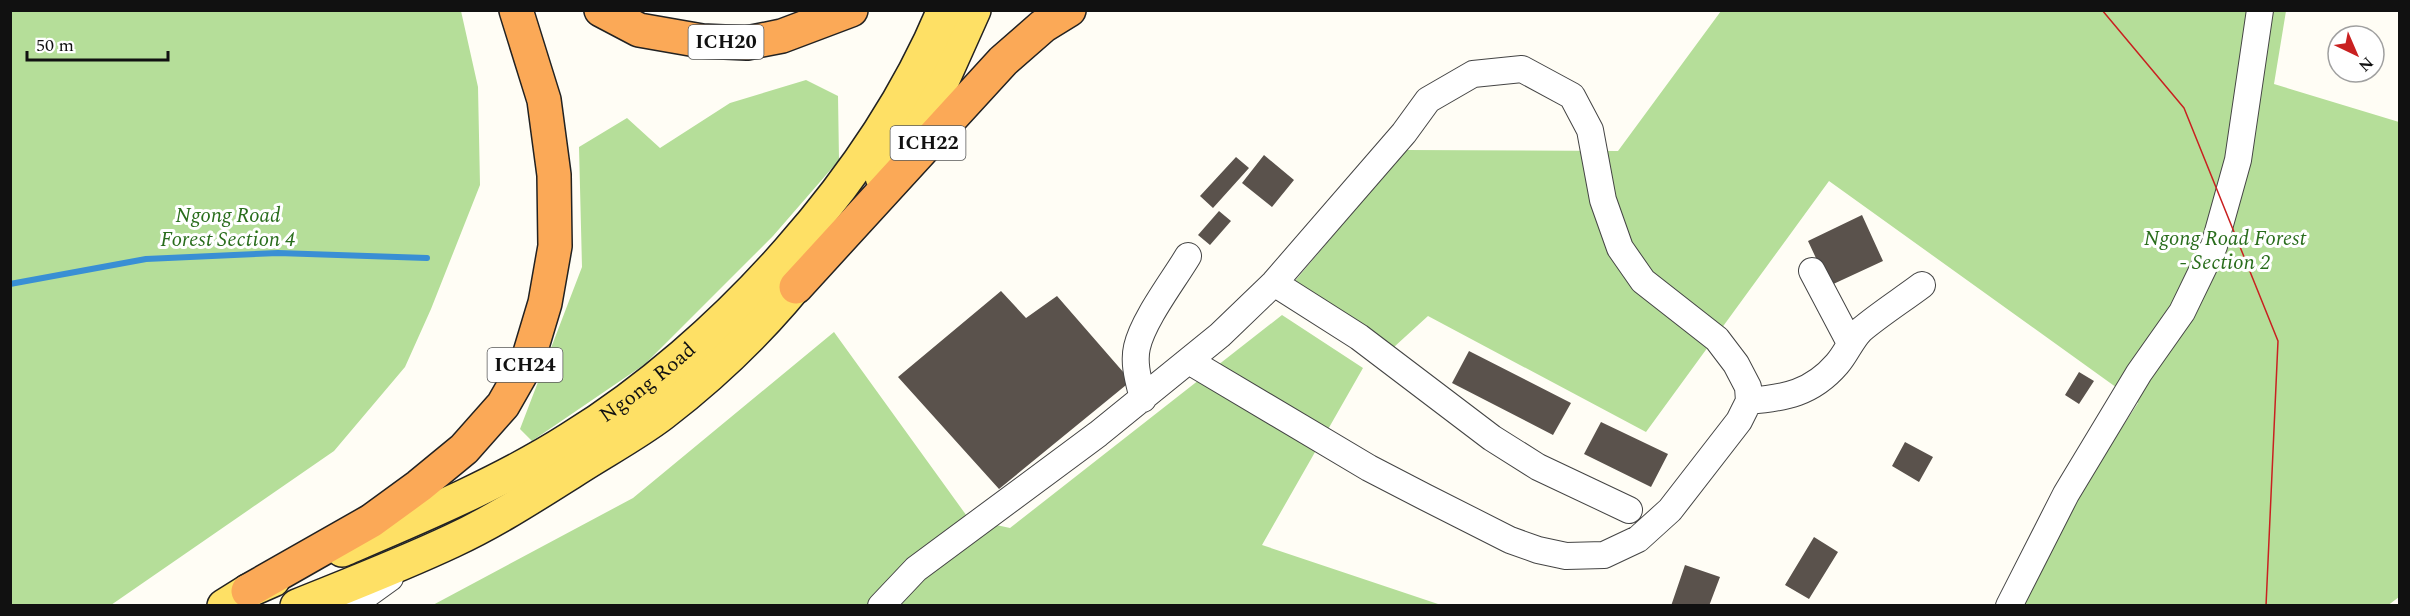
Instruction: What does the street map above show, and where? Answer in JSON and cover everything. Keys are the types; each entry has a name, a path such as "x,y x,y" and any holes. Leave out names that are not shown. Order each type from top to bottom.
{"highway":[{"name":"ICH24","path":"236,598 371,521 419,486 464,449 503,405 527,363 545,303 555,246 554,175 544,100 516,10"},
{"name":"ICH20","path":"601,10 639,30 702,41 747,44 782,36 851,10"},
{"name":"ICH22","path":"796,287 1003,62 1043,26 1069,10"}],"main road":[{"name":"Ngong Road","path":"236,598 520,469 590,426 669,368 763,279 810,227 884,122 912,75 944,10"},
{"name":"Ngong Road","path":"297,606 422,555 531,500 661,414 740,347 796,287 874,188 920,123 944,77 974,10"}],"street":[{"path":"2009,606 2066,494 2139,373 2182,312 2214,246 2238,160 2260,10"},
{"path":"881,606 916,569 1189,362 1274,283 1404,133 1428,100 1473,74 1522,69 1572,96 1590,130 1603,200 1620,248 1643,281 1717,339 1736,364 1748,387 1749,401 1739,421 1671,510 1638,539 1604,555 1566,556 1538,550 1510,540 1425,497 1369,468 1189,362"},
{"path":"1143,399 1136,367 1137,348 1142,331 1188,256"},
{"path":"1812,271 1850,344"},
{"path":"1274,283 1359,337 1492,438 1538,467 1629,510"},
{"path":"1749,401 1781,399 1822,379 1838,363 1860,331 1922,285"},
{"path":"351,606 422,555"}],"green space":[{"name":"Ngong Road Forest Section 4","path":"10,11 461,11 478,87 480,185 431,309 405,367 334,451 111,605 11,605"},
{"name":"Ngong Road Forest - Section 2","path":"1721,11 2286,11 2274,84 2399,122 2399,597 2387,606 2005,605 2138,403 1829,181 1646,432 1428,316 1394,347 1294,282 1405,150 1618,151"},
{"path":"806,80 838,96 839,160 773,236 645,364 532,441 520,429 582,267 579,147 627,118 660,148 730,103"},
{"path":"1282,315 1363,368 1262,545 1441,605 431,606 633,498 834,332 969,519 1010,528"}],"building":[{"path":"1264,155 1294,180 1272,207 1242,183"},
{"path":"1236,157 1249,168 1213,208 1200,196"},
{"path":"1219,211 1231,221 1210,245 1198,235"},
{"path":"1862,215 1883,261 1829,286 1808,241"},
{"path":"1001,291 1026,318 1057,296 1131,381 999,489 898,377"},
{"path":"1469,351 1571,403 1553,435 1452,383"},
{"path":"2079,372 2094,381 2079,404 2065,395"},
{"path":"1601,422 1668,454 1651,487 1584,454"},
{"path":"1905,442 1933,457 1919,482 1892,466"},
{"path":"1814,537 1838,552 1809,599 1785,585"},
{"path":"1685,565 1720,577 1709,606 1671,606"}],"waterway":[{"path":"10,284 146,259 278,253 427,258"}],"tram line":[{"path":"2102,10 2184,108 2278,341 2266,606"}]}
